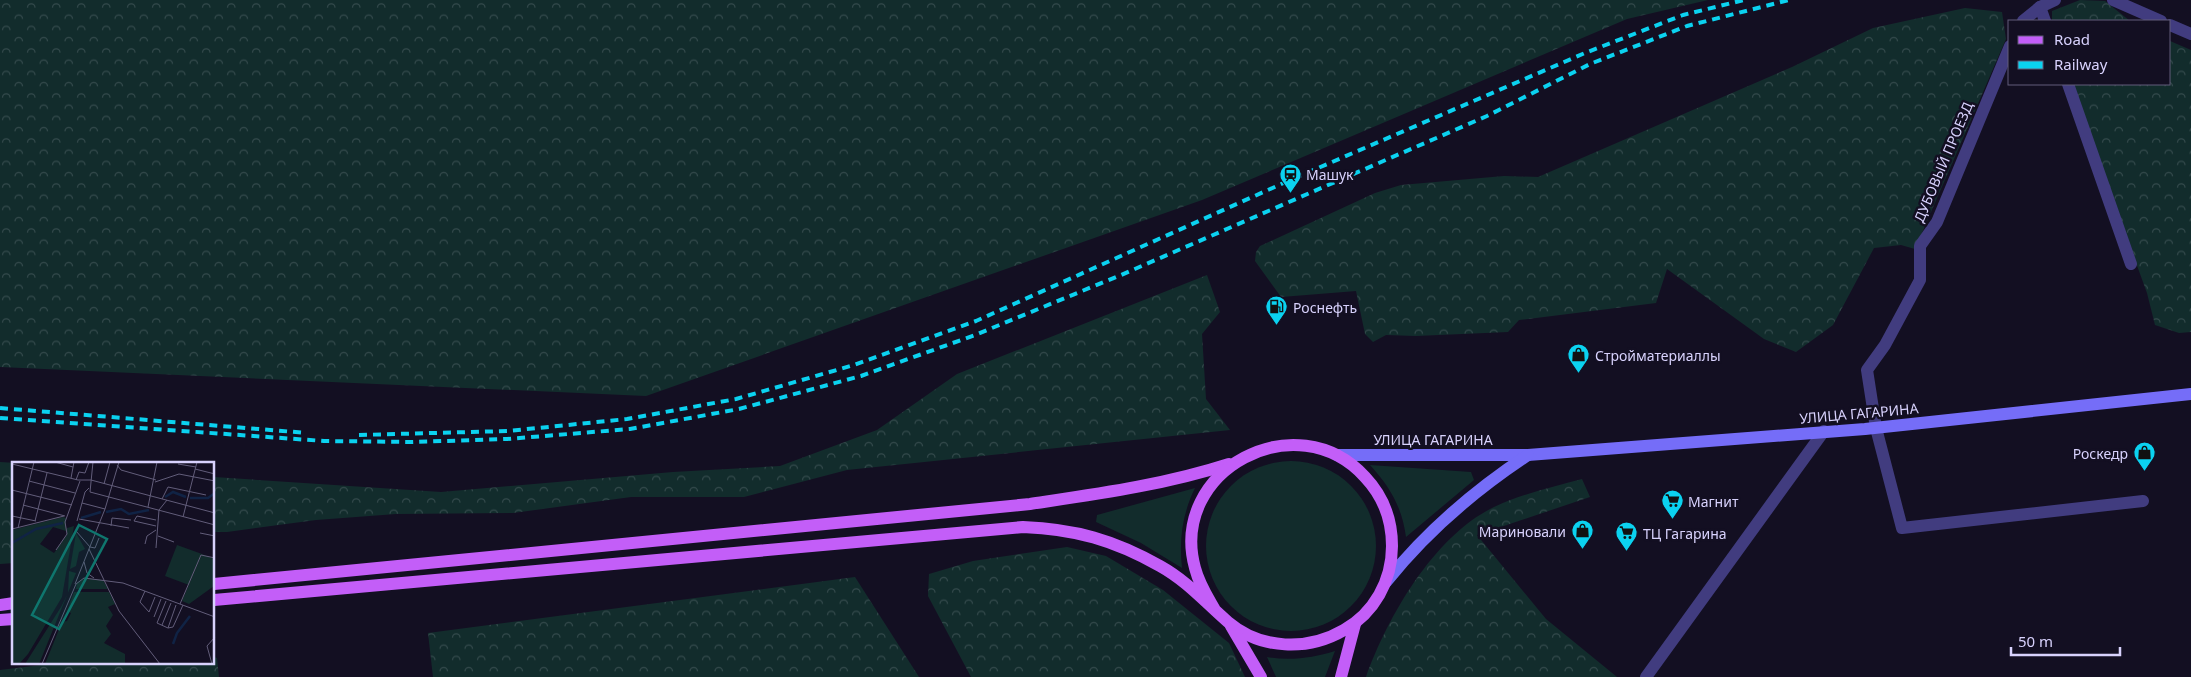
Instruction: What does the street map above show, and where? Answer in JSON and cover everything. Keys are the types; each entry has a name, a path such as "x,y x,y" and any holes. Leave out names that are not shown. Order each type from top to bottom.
{"main road":[{"name":"УЛИЦА ГАГАРИНА","path":"1337,455 1528,455 1876,428 2191,394"},
{"path":"215,584 1030,504 1129,489 1185,477 1236,461 1261,449 1279,445 1316,447 1337,455 1358,469 1374,487 1386,509 1392,533 1392,558 1386,582"},
{"path":"215,600 1023,527 1078,532 1129,549 1184,580 1230,624 1253,637 1279,645 1306,645 1332,638 1355,624 1378,598 1386,582 1402,562 1456,509 1484,486 1528,455"},
{"path":"1215,610 1202,589 1194,567 1192,543 1195,519 1208,490 1218,477 1236,461"},
{"path":"1230,624 1261,677"},
{"path":"1341,677 1355,624"}],"street":[{"path":"2024,20 2040,7 2055,0"},
{"path":"2114,0 2160,20"},
{"path":"2040,7 2045,20"},
{"path":"2171,25 2191,34"},
{"name":"ДУБОВЫЙ ПРОЕЗД","path":"2008,51 1937,222 1920,246 1920,280 1884,345 1867,370 1876,428 1902,528 2143,501"},
{"path":"2068,85 2131,264"},
{"path":"1646,677 1824,431"}],"green space":[{"path":"0,0 1708,0 1627,19 1202,200 646,396 0,367"},
{"path":"2080,0 2105,1 2129,20 2052,20 2052,11"},
{"path":"1965,8 2002,12 2006,39 1915,249 1901,245 1874,248 1833,325 1796,352 1764,339 1667,269 1656,303 1519,320 1508,332 1416,336 1386,335 1373,342 1365,334 1356,291 1281,297 1255,261 1256,252 1260,246 1375,193 1401,185 1504,176 1538,177 1792,67 1873,28"},
{"path":"2171,41 2191,50 2191,332 2179,333 2155,325 2147,293 2071,85 2171,85"},
{"path":"1207,275 1220,312 1202,334 1206,399 1230,430 847,470 744,497 631,497 513,513 396,514 316,520 215,532 215,477 441,492 673,472 780,466 877,430 957,374"},
{"path":"1291,461 1316,465 1331,471 1345,480 1357,492 1366,506 1372,521 1376,546 1372,571 1366,586 1357,600 1345,612 1331,621 1316,627 1291,631 1266,627 1251,621 1237,612 1225,600 1216,586 1210,571 1206,546 1210,521 1216,506 1225,492 1237,480 1251,471 1266,465"},
{"path":"0,462 12,463 12,563 0,564"},
{"path":"1370,465 1471,472 1474,480 1406,537 1394,498 1384,481"},
{"path":"1582,479 1590,497 1477,535 1546,619 1617,677 1366,677 1375,653 1400,604 1433,557 1452,537 1472,520 1504,502"},
{"path":"1195,488 1184,518 1181,547 1182,568 1141,543 1096,522 1097,515"},
{"path":"1067,547 1106,556 1163,590 1229,643 1245,677 971,677 928,596 929,574 973,561"},
{"path":"855,577 919,677 433,677 428,633"},
{"path":"1335,651 1325,677 1276,677 1267,657 1301,658"},
{"path":"215,657 217,658 219,677 0,677 0,670 50,664 215,664"}],"railway":[{"path":"359,435 508,431 627,419 736,399 854,365 976,321 1288,181 1585,53 1683,15 1744,0"},
{"path":"0,418 324,441 413,442 507,439 630,429 739,409 861,376 975,335 1121,275 1487,116 1590,64 1687,26 1789,0"},
{"path":"0,408 307,433"}],"place":[{"name":"Машук","path":"1290,193"},
{"name":"Роснефть","path":"1277,326"},
{"name":"Стройматериаллы","path":"1579,374"},
{"name":"Роскедр","path":"2144,472"},
{"name":"Магнит","path":"1672,520"},
{"name":"Мариновали","path":"1582,550"},
{"name":"ТЦ Гагарина","path":"1627,552"}]}
